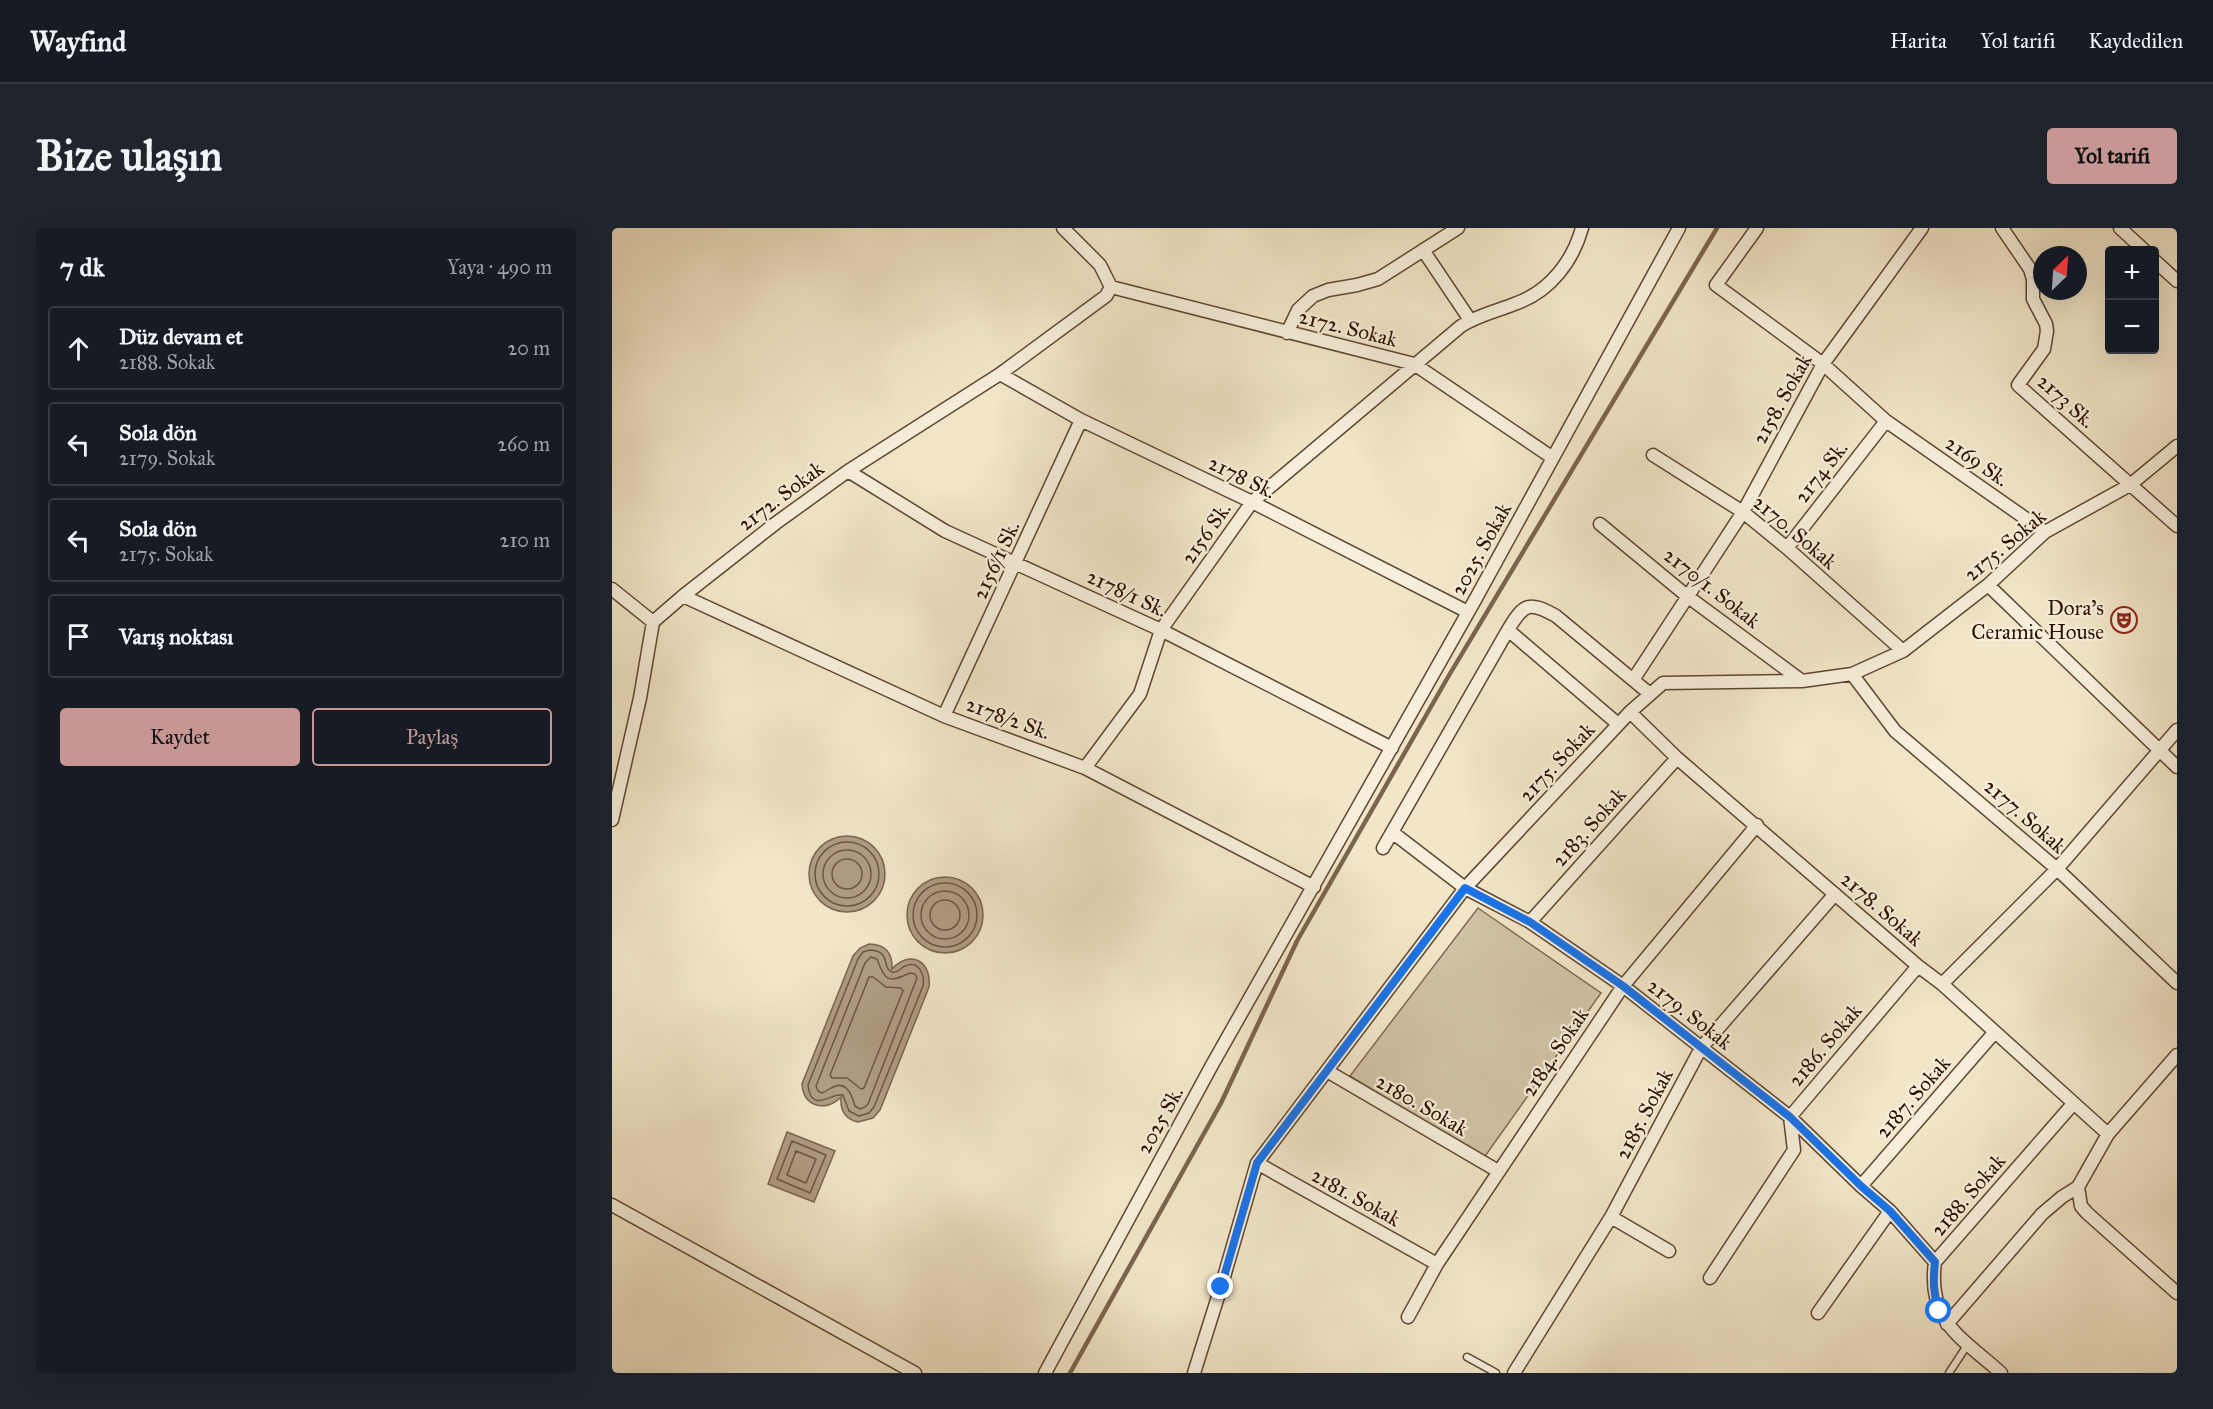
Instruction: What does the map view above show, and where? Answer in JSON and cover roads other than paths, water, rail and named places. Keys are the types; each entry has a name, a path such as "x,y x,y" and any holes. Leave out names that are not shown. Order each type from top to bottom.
{"street":[{"path":"1063,228 1100,265 1108,292"},
{"path":"1287,333 1298,310 1313,296 1328,290 1378,279 1458,228"},
{"name":"2156 Sk.","path":"1085,768 1140,694 1161,630 1252,502 1443,339 1470,320 1520,303 1551,282 1572,254 1582,228"},
{"name":"2169 Sk.","path":"1757,228 1716,285 1823,364 1886,421 2045,532"},
{"name":"2158. Sokak","path":"1633,680 1743,512 1823,364 1922,228"},
{"name":"2173 Sk.","path":"2002,228 2030,268 2033,279 2033,299 2046,324 2046,342 2040,356 2018,385 2130,485"},
{"path":"2120,228 2140,246"},
{"name":"2025. Sokak","path":"1314,887 1553,458 1677,229"},
{"path":"1423,250 1470,320"},
{"path":"2159,265 2177,281"},
{"name":"2172. Sokak","path":"653,622 683,596 848,471 1000,374 1108,292 1414,364 1553,458"},
{"name":"2178 Sk.","path":"1000,374 1081,420 1252,502 1468,612"},
{"name":"2156/1 Sk.","path":"944,716 1081,420"},
{"name":"2174 Sk.","path":"1787,548 1886,421"},
{"name":"2175. Sokak","path":"1194,1373 1257,1163 1465,888 1630,712 1663,683 1802,681 1852,674 1903,651 1988,585 2045,532 2130,485 2177,446"},
{"name":"2170. Sokak","path":"1653,455 1743,512 1903,651"},
{"name":"2178/1 Sk.","path":"848,471 945,531 1161,630 1392,748"},
{"path":"2130,485 2177,526"},
{"name":"2170/1. Sokak","path":"1600,524 1687,596 1802,681"},
{"path":"1988,585 2177,767"},
{"path":"612,589 653,622 640,698 612,820"},
{"name":"2178/2 Sk.","path":"683,596 944,716 1085,768 1314,887"},
{"path":"1383,848 1508,630 1524,608 1539,607 1556,616 1650,694"},
{"path":"1508,630 1618,724"},
{"name":"2177. Sokak","path":"1852,674 1895,731 2057,869 2177,983"},
{"name":"2178. Sokak","path":"1630,712 1677,758 1918,966 1942,984 2108,1134"},
{"path":"1942,984 2057,869 2177,730"},
{"name":"2183. Sokak","path":"1530,922 1677,758"},
{"name":"2184. Sokak","path":"1408,1317 1437,1264 1623,986 1757,825"},
{"name":"2179. Sokak","path":"1392,832 1465,888 1530,922 1623,986 1790,1117 1890,1211 1935,1262"},
{"name":"2025 Sk.","path":"1045,1373 1212,1065 1314,887"},
{"name":"2185. Sokak","path":"1514,1373 1611,1217 1701,1048 1835,894"},
{"name":"2186. Sokak","path":"1710,1278 1794,1149 1790,1117 1918,966"},
{"name":"2187. Sokak","path":"1861,1186 1994,1033"},
{"path":"2001,1373 1947,1324 2042,1214 2078,1187 2108,1134 2175,1062"},
{"name":"2180. Sokak","path":"1327,1071 1498,1172"},
{"name":"2188. Sokak","path":"1947,1324 1935,1298 1933,1280 1935,1262 2073,1104"},
{"name":"2181. Sokak","path":"1257,1163 1437,1264"},
{"path":"2078,1187 2081,1206 2087,1213 2177,1293"},
{"path":"612,1205 915,1373"},
{"path":"1818,1313 1890,1211"},
{"path":"1611,1217 1669,1251"}],"lane":[{"path":"1949,1373 1969,1344"},
{"path":"1467,1357 1496,1373"}],"water":[{"path":"847,836 861,839 874,847 882,860 885,874 882,888 874,901 861,909 847,912 833,909 820,901 812,888 809,874 812,860 820,847 833,839"},
{"path":"945,877 959,880 972,888 980,901 983,915 980,929 972,942 959,950 945,953 931,950 918,942 910,929 907,915 910,901 918,888 931,880"},
{"path":"875,944 887,950 891,958 892,969 906,960 918,961 927,970 929,987 880,1110 873,1118 858,1122 850,1119 844,1113 841,1097 829,1105 811,1103 803,1092 802,1084 853,956 860,948"},
{"path":"787,1132 835,1151 814,1202 768,1184"}],"waterway":[{"path":"1070,1373 1221,1103 1297,941 1448,677 1717,228"}],"place":[{"name":"Dora's Ceramic House","path":"2124,620"}]}
